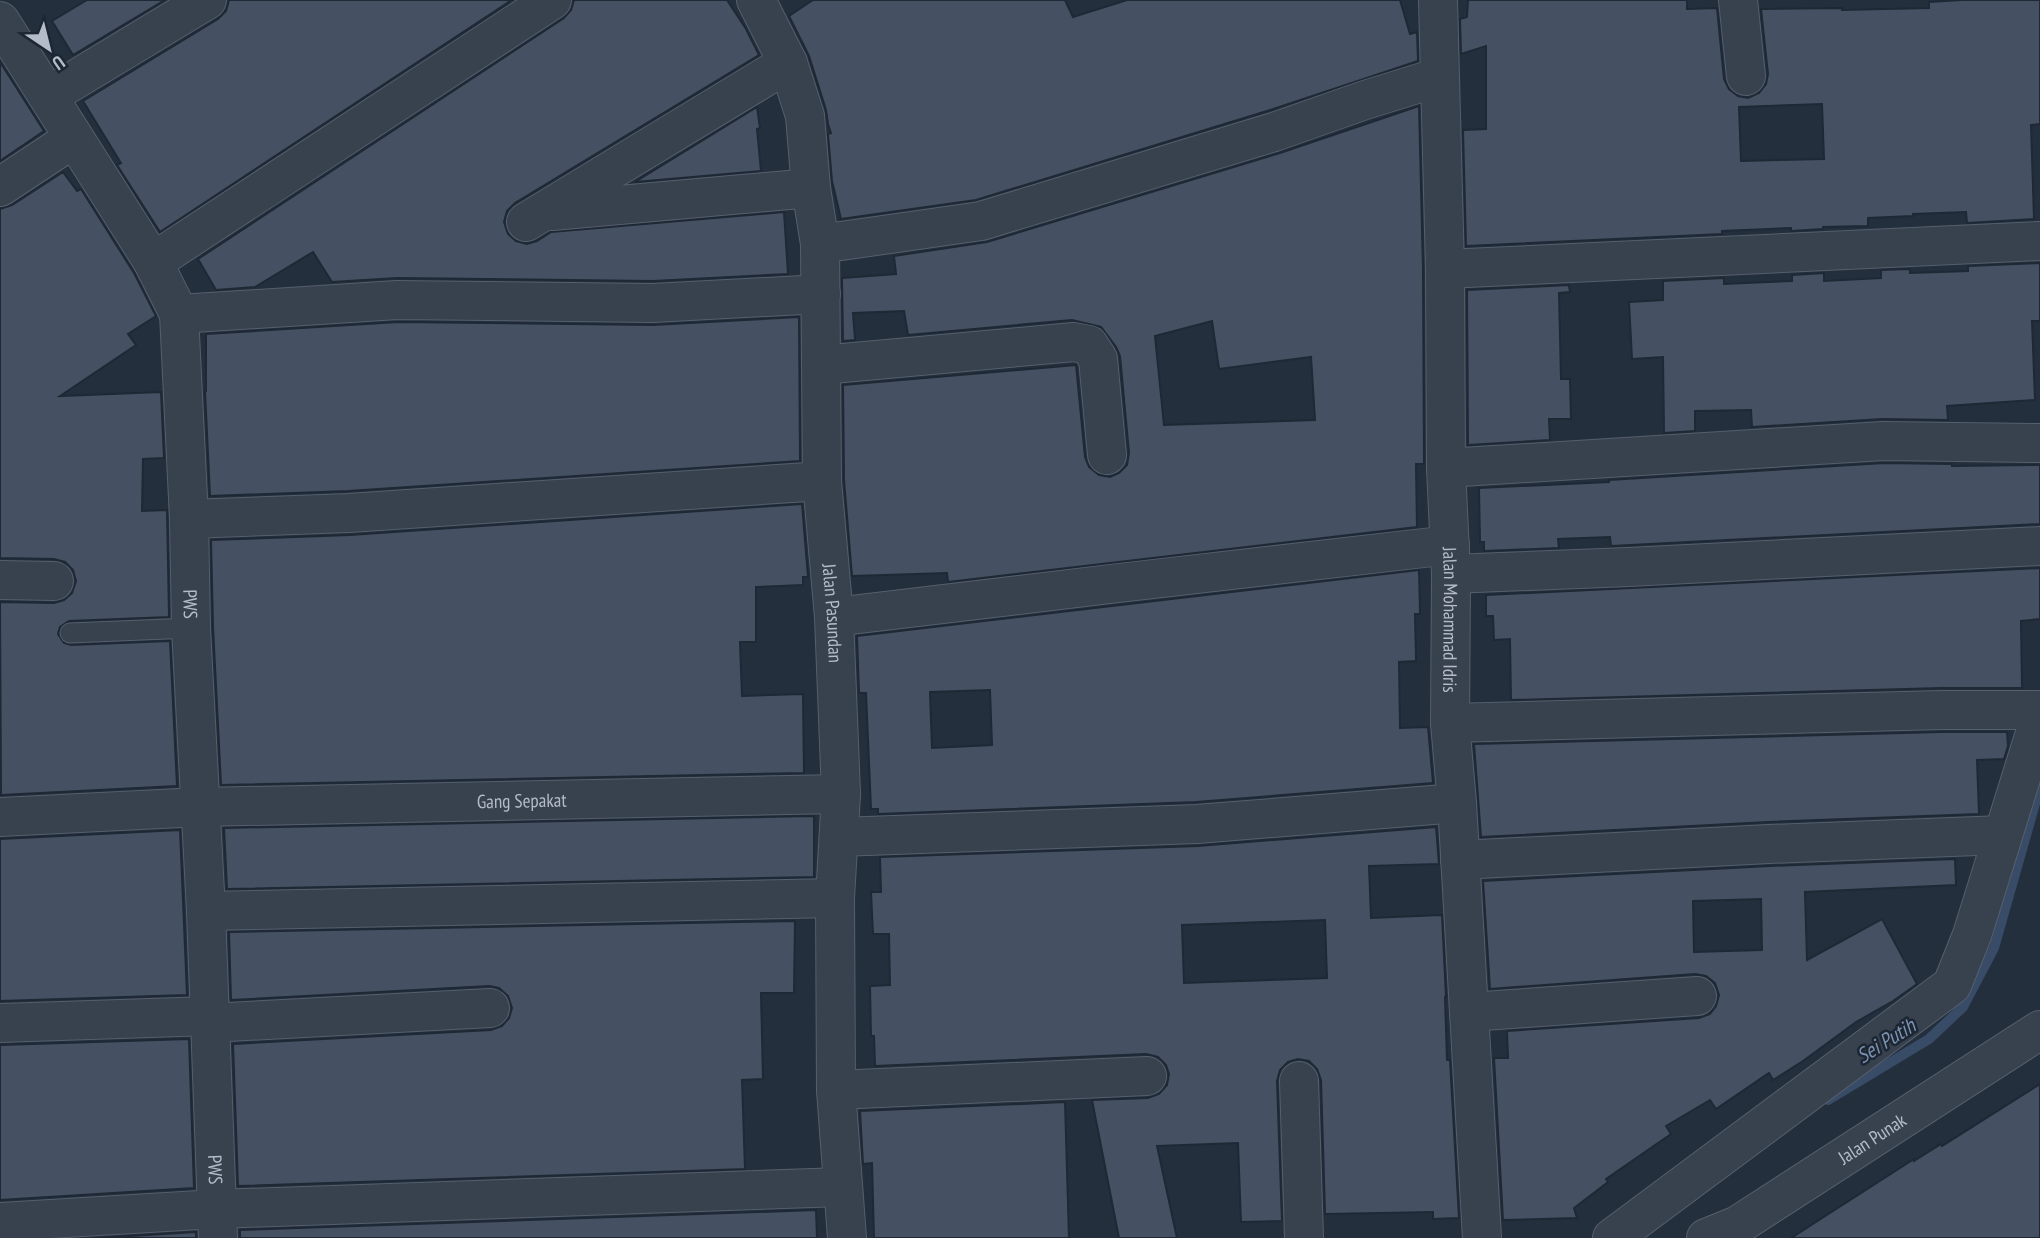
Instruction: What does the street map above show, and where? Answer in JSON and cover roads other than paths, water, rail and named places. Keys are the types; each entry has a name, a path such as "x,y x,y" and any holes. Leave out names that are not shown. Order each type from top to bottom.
{"street":[{"path":"48,96 207,0"},
{"path":"153,262 552,0"},
{"name":"Jalan Mohammad Idris","path":"1438,0 1445,269 1446,468 1451,560 1450,723 1482,1238"},
{"path":"1738,0 1746,76"},
{"name":"Jalan Pasundan","path":"769,5 805,116 811,188 820,244 822,481 834,617 841,794 835,898 836,1090 847,1238"},
{"name":"PWS","path":"0,21 153,262 179,314 217,1223"},
{"path":"788,63 535,217 811,188"},
{"path":"820,244 981,221 1274,132 1439,77"},
{"path":"0,187 74,138"},
{"path":"1445,269 2040,240"},
{"path":"179,314 397,300 653,303 821,294"},
{"path":"821,365 1074,342 1089,345 1098,359 1107,454"},
{"path":"1446,468 1883,442 2040,443"},
{"path":"189,519 349,513 822,481"},
{"path":"834,617 1265,564 1451,560 1629,567 2040,546"},
{"path":"0,580 54,581"},
{"path":"1450,723 1941,710 2040,710"},
{"path":"1612,1238 1952,985 1972,935 2040,717"},
{"name":"Gang Sepakat","path":"0,817 200,807 841,794"},
{"path":"839,837 1197,824 1457,803"},
{"path":"1460,860 1729,845 2003,835"},
{"path":"206,911 835,898"},
{"path":"1469,1012 1697,996"},
{"path":"0,1023 210,1019 490,1008"},
{"name":"Jalan Punak","path":"1730,1234 2039,1025"},
{"path":"836,1090 1147,1076"},
{"path":"1299,1082 1304,1238"},
{"path":"0,1222 217,1223 842,1187"}],"lane":[{"path":"71,633 191,628"}],"waterway":[{"name":"Sei Putih","path":"1828,1100 1929,1039 1963,1007 1994,948 2040,786"}]}
